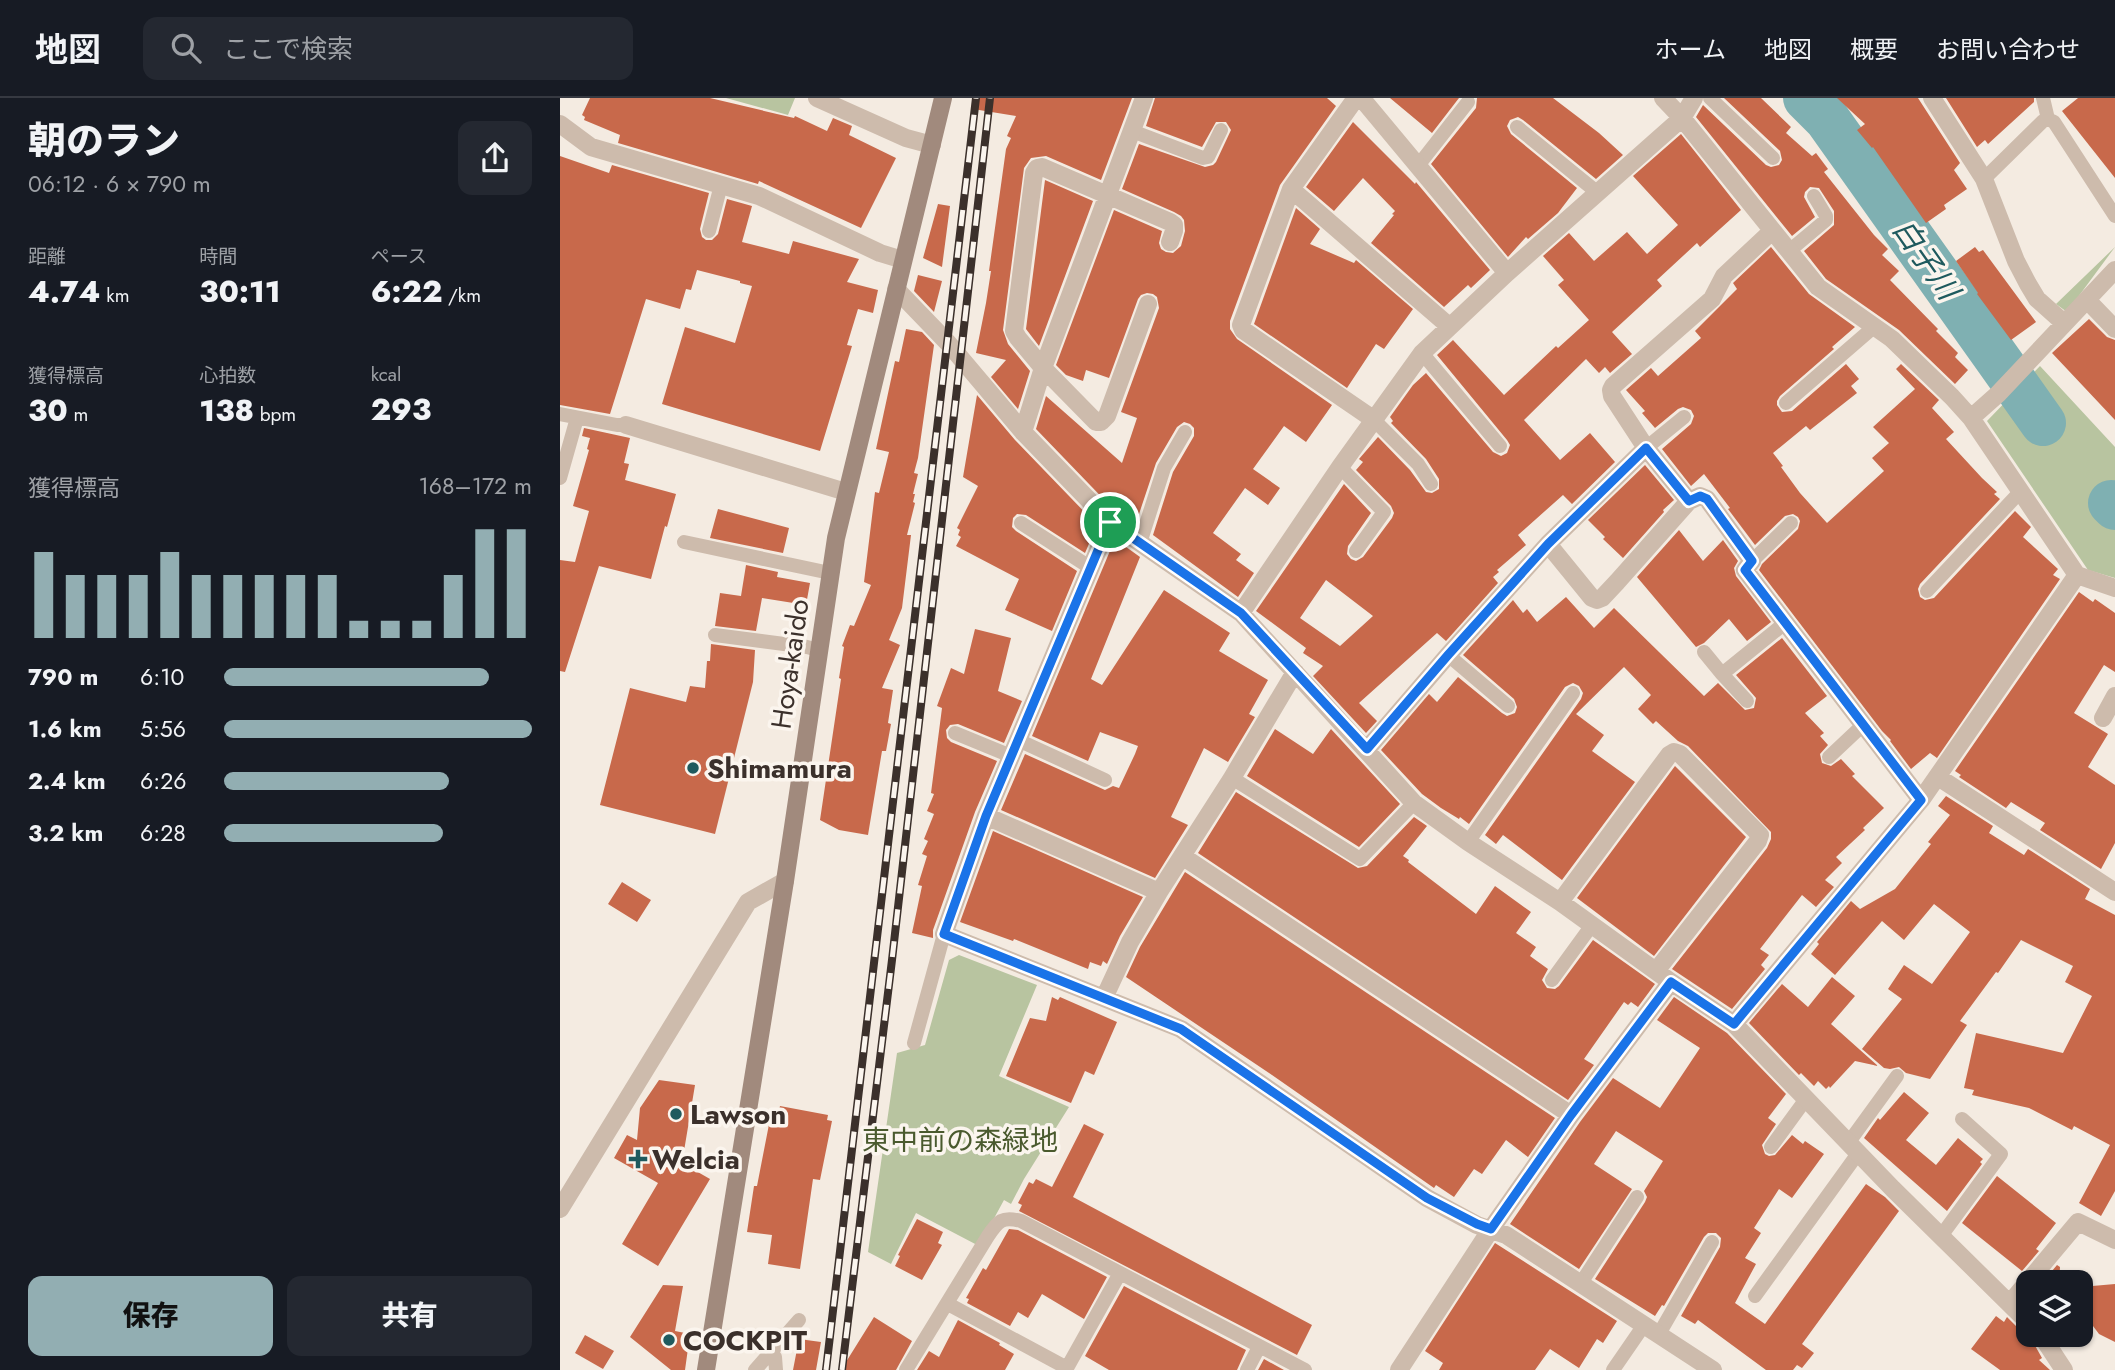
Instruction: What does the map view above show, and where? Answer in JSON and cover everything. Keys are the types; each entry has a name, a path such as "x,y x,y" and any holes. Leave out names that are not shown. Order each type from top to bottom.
{"main road":[{"name":"Hoya-kaido","path":"706,1370 785,881 830,573 846,492 943,98"}],"street":[{"path":"817,98 906,138 932,145"},
{"path":"1023,432 1043,368 1144,98"},
{"path":"1373,419 1243,330 1242,319 1291,189 1357,98 1507,273"},
{"path":"1663,98 1818,287 1892,338 1971,418 2077,575 2115,588"},
{"path":"1241,613 1339,467 1422,353 1507,273 1682,118 1694,98"},
{"path":"1932,98 1984,179 2016,261 2037,299 2064,323"},
{"path":"560,124 591,147 759,196 880,253 903,260"},
{"path":"1148,304 1107,416 1101,422 1096,422 1043,368 1014,331 1034,173 1037,168 1042,167 1170,222 1174,225 1174,230 1170,242"},
{"path":"1291,189 1449,326"},
{"path":"1689,501 1646,448 1612,396 1611,390 1712,299 1724,276 1772,231"},
{"path":"1971,418 2022,369 2115,270"},
{"path":"896,289 948,343 1023,432 1110,522 1241,613 1414,803 1734,1024 2016,1309"},
{"path":"2088,301 2115,329"},
{"path":"626,425 846,492"},
{"path":"1367,749 1548,544 1646,448"},
{"path":"1548,544 1592,598 1597,600 1617,582 1689,501 1700,496 1707,499 1752,561 1745,570 1921,800"},
{"path":"1110,522 986,816 944,934 1181,1029 1427,1198 1477,1224 1506,1235 1711,1369"},
{"path":"1734,1024 1921,800 2077,575"},
{"path":"1104,998 1130,942 1159,892 1232,778 1295,672"},
{"path":"2103,718 2115,696"},
{"path":"1560,902 1669,755 1674,752 1680,754 1760,835 1656,971"},
{"path":"1938,777 2115,892"},
{"path":"986,816 1159,892"},
{"path":"1182,856 1571,1115"},
{"path":"560,1209 748,902 785,881"},
{"path":"1407,1367 1491,1229 1571,1115 1671,982"},
{"path":"2010,1303 2078,1222 2115,1240"},
{"path":"2049,1347 2064,1370"}],"lane":[{"path":"1710,98 1773,158"},
{"path":"2043,98 2048,119"},
{"path":"1417,167 1468,102"},
{"path":"1984,179 2048,119"},
{"path":"2048,119 2054,122 2115,216"},
{"path":"1517,127 1598,193"},
{"path":"1132,131 1203,158 1212,152 1221,130"},
{"path":"709,231 721,185"},
{"path":"1789,251 1826,220 1814,196"},
{"path":"1786,403 1875,326"},
{"path":"1422,353 1500,446"},
{"path":"560,414 626,425"},
{"path":"1646,448 1684,417"},
{"path":"560,478 576,418"},
{"path":"1373,419 1418,464 1431,484"},
{"path":"1140,543 1164,468 1185,432"},
{"path":"1339,467 1384,512 1356,551"},
{"path":"1927,591 2020,492"},
{"path":"1021,523 1091,568"},
{"path":"1752,561 1791,523"},
{"path":"684,542 830,573"},
{"path":"1722,674 1785,623"},
{"path":"715,635 818,650"},
{"path":"1704,652 1747,701"},
{"path":"1448,655 1508,706"},
{"path":"1468,842 1573,694"},
{"path":"1829,757 1863,725"},
{"path":"955,733 1015,748 1105,780"},
{"path":"1232,778 1360,859 1414,803"},
{"path":"1552,980 1592,925"},
{"path":"914,1043 944,934"},
{"path":"1755,1296 1854,1147 1897,1076"},
{"path":"1771,1147 1806,1099"},
{"path":"1941,1236 2001,1154 1962,1119"},
{"path":"1581,1283 1637,1197"},
{"path":"906,1370 995,1226 1010,1218 1021,1221 1305,1370"},
{"path":"1613,1370 1651,1329 1712,1242"},
{"path":"948,1304 1068,1369 1121,1273"},
{"path":"755,1370 799,1320"},
{"path":"1247,1370 1259,1347"},
{"path":"771,1352 775,1357 775,1370"}],"green space":[{"path":"726,98 795,98 788,115"},
{"path":"2115,247 2067,312 2056,304"},
{"path":"2040,366 2115,447 2115,578 2088,570 1987,421"},
{"name":"東中前の森緑地","path":"959,955 1037,985 999,1076 1069,1107 1011,1204 1004,1200 979,1246 916,1213 891,1264 868,1252 897,1053 925,1045 949,960"}],"building":[{"path":"590,98 710,98 794,118 795,116 827,131 833,118 852,126 849,135 896,158 861,228 759,181 758,184 618,143 620,135 584,120 582,115"},
{"path":"974,98 1132,98 1101,180 1046,156 1031,158 1024,168 1003,330 1008,344 1030,371 1018,409 991,377 1006,360 976,353 991,271 1006,149 1011,138 1007,136 1016,116 973,109"},
{"path":"1155,98 1327,98 1336,106 1280,185 1230,321 1230,329 1237,339 1332,405 1306,442 1284,426 1253,469 1280,488 1268,505 1245,488 1213,533 1241,554 1236,560 1254,573 1238,597 1153,535 1173,472 1194,436 1194,428 1190,424 1184,422 1177,427 1156,463 1135,526 1117,513 1036,429 1046,396 1122,463 1137,418 1121,412 1159,308 1157,297 1147,293 1138,299 1109,378 1086,370 1083,381 1066,375 1056,365 1114,210 1162,231 1159,243 1161,249 1166,252 1173,253 1181,246 1185,231 1181,216 1122,189 1139,144 1205,167 1216,162 1231,130 1226,122 1216,122 1202,147 1146,126"},
{"path":"1390,98 1459,98 1432,133"},
{"path":"1477,98 1553,98 1623,155 1596,179 1523,120 1518,117 1510,120 1507,126 1511,134 1577,188 1558,213 1528,239 1526,237 1508,257 1431,164 1476,108"},
{"path":"1724,98 1761,98 1791,127 1786,133 1812,156 1816,153 1828,169 1824,172 1888,249 1882,255 1899,271 1890,280 1958,353 1955,357 1968,370 1955,384 1899,330 1826,279 1804,251 1834,225 1834,211 1819,188 1810,187 1804,197 1815,217 1792,236 1696,117 1703,105 1766,165 1779,165 1782,160 1780,151"},
{"path":"1837,98 1918,98 1960,163 1954,170 1967,189 1944,205 1946,209 1926,223 1873,147 1857,130 1865,124"},
{"path":"1946,98 2034,98 2034,102 1988,144 1985,140 1977,147"},
{"path":"2078,98 2115,98 2115,178 2062,111"},
{"path":"1353,122 1415,184 1416,182 1490,270 1471,288 1468,285 1444,307 1371,243 1395,211 1363,178 1334,211 1306,187"},
{"path":"1681,134 1741,210 1700,247 1697,243 1657,280 1662,286 1612,332 1632,354 1610,373 1605,367 1599,373 1586,359 1524,420 1560,460 1590,433 1615,462 1572,504 1563,495 1518,535 1526,545 1497,570 1499,572 1493,577 1498,583 1446,641 1437,633 1359,703 1377,721 1366,733 1313,676 1323,666 1303,653 1306,648 1256,611 1344,484 1371,513 1348,546 1347,554 1351,559 1356,561 1363,557 1392,518 1394,513 1391,506 1356,470 1363,462 1359,459 1378,437 1410,470 1426,492 1432,493 1439,489 1439,479 1426,459 1391,423 1393,421 1390,417 1413,385 1426,373 1493,452 1501,456 1507,453 1510,445 1507,440 1437,355 1453,340 1504,395 1556,346 1558,348 1589,320 1558,285 1564,280 1543,256 1569,233 1594,261 1627,232 1647,254 1678,225 1633,176","holes":["1326,580 1373,616 1340,646 1300,618"]},
{"path":"560,156 609,173 612,165 709,193 700,229 706,240 712,240 718,234 727,199 752,206 742,242 789,254 793,241 859,259 847,282 878,290 873,313 858,309 847,345 852,346 820,451 662,404 685,327 735,343 752,286 697,270 691,290 686,289 680,309 646,299 610,414 560,405"},
{"path":"1045,180 1093,201 1039,346 1026,329"},
{"path":"938,204 950,206 942,267 923,258"},
{"path":"1296,208 1320,229 1310,244 1354,263 1356,260 1413,309 1384,349 1376,344 1347,388 1254,324"},
{"path":"1771,247 1809,294 1855,327 1777,401 1782,412 1792,411 1846,364 1859,379 1851,386 1857,393 1810,430 1806,426 1773,453 1800,493 1827,523 1884,471 1872,458 1889,443 1873,427 1915,389 1896,369 1901,364 1939,400 1932,408 1954,432 1946,439 1997,492 1994,494 2000,499 1920,584 1920,597 1925,600 1934,598 2015,511 2031,527 2023,537 2058,569 2053,575 2060,579 1937,758 1930,753 1911,769 1759,570 1798,529 1798,517 1793,514 1785,516 1755,545 1704,474 1691,486 1662,449 1691,424 1694,416 1691,410 1683,407 1678,409 1655,428 1642,413 1645,411 1626,390 1651,368 1658,376 1701,338 1695,331 1737,289 1733,283"},
{"path":"1975,247 1979,252 1983,250 2036,322 2011,340 1956,261"},
{"path":"918,275 942,281 934,312 914,291"},
{"path":"2089,319 2107,337 2115,340 2115,420 2052,353"},
{"path":"906,329 922,332 934,345 914,473 918,474 913,494 915,503 907,535 911,535 902,608 889,640 900,645 882,688 893,690 888,723 891,724 886,751 882,751 868,835 839,830 820,820 841,679 842,646 850,625 854,626 871,585 864,582 875,492 879,493 889,452 876,449 895,361 899,362"},
{"path":"977,395 1015,440 1097,525 1085,553 1026,515 1017,514 1013,518 1012,527 1016,531 1077,571 1052,631 1005,610 1019,579 956,546 961,537 957,528 978,486 963,477"},
{"path":"584,428 630,438 624,463 629,464 625,480 676,494 651,579 599,566 565,672 560,671 560,560 575,562 589,511 573,506 589,450 590,438 582,436"},
{"path":"1645,465 1674,500 1623,558 1588,520"},
{"path":"718,509 789,528 783,553 710,538"},
{"path":"1679,530 1703,561 1723,540 1738,561 1734,568 1736,576 1771,622 1747,641 1729,619 1704,643 1696,647 1637,577"},
{"path":"1115,539 1140,557 1091,679 1102,685 1164,590 1230,633 1219,651 1268,680 1249,714 1255,717 1228,762 1204,748 1171,817 1188,825 1155,878 1001,810 1025,754 1105,790 1113,786 1119,788 1135,754 1138,746 1100,732 1088,761 1032,736"},
{"path":"746,565 778,572 777,577 810,583 806,605 762,598 756,631 715,626 720,593 741,596"},
{"path":"2079,592 2115,613 2115,672 2104,665 2074,713 2108,734 2088,767 2115,785 2115,843 2101,869 2040,830 2045,823 2011,802 2006,808 1959,777 1961,775 1955,771"},
{"path":"1566,597 1594,628 1614,608 1704,696 1718,683 1745,710 1754,708 1756,698 1736,675 1782,638 1827,696 1805,713 1824,733 1820,736 1828,745 1820,754 1822,763 1831,766 1841,759 1855,774 1852,776 1884,808 1836,857 1842,863 1825,880 1834,887 1816,907 1802,895 1760,949 1769,955 1761,965 1765,969 1732,1009 1672,969 1767,848 1771,832 1688,746 1678,741 1656,721 1653,724 1638,709 1651,695 1624,667 1576,714 1604,735 1592,751 1635,782 1562,880 1503,835 1496,844 1485,835 1581,699 1583,693 1579,686 1573,683 1565,687 1469,824 1422,794 1381,750 1429,694 1437,702 1458,677 1502,713 1507,716 1515,713 1517,707 1514,699 1463,655 1513,600 1523,613 1527,609 1537,622"},
{"path":"975,629 1011,638 998,691 1022,701 1004,743 958,724 950,725 946,730 947,738 951,742 997,761 975,812 933,930 933,938 912,933 922,886 918,885 927,856 922,854 928,841 924,839 934,814 927,811 934,794 931,793 942,708 937,706 951,668 964,674"},
{"path":"711,644 755,650 753,682 715,834 600,805 630,688 686,702 690,686 705,688"},
{"path":"1275,729 1313,754 1331,729 1400,804 1359,847 1247,776"},
{"path":"1675,766 1746,837 1654,956 1577,898"},
{"path":"1236,792 1358,868 1367,866 1414,817 1427,826 1403,856 1408,862 1476,914 1495,886 1531,912 1516,933 1536,947 1530,956 1548,969 1542,980 1547,988 1555,989 1559,986 1593,940 1655,984 1638,1007 1631,1002 1628,1005 1624,1002 1584,1059 1594,1065 1568,1100 1198,853"},
{"path":"1946,796 1993,826 1989,833 2024,855 2028,849 2090,889 2085,899 2115,915 2115,1191 2101,1216 2079,1203 2110,1145 2074,1126 2072,1130 2029,1108 1972,1095 1974,1090 1964,1088 1976,1033 2063,1053 2092,996 2065,982 2073,966 2021,940 1960,1021 1967,1025 1930,1079 1906,1073 1899,1067 1884,1068 1862,1049 1902,999 1888,989 1904,965 1932,984 1970,932 1934,904 1904,940 1882,921 1835,975 1811,954 1819,944 1817,942 1851,901 1860,909 1895,889 1950,815 1938,806"},
{"path":"993,831 1143,897 1107,964 1103,961 1101,966 1090,962 1088,969 1014,939 1013,941 960,922"},
{"path":"1185,872 1555,1118 1528,1157 1506,1140 1482,1174 1474,1169 1454,1197 1436,1185 1434,1188 1126,977 1140,947"},
{"path":"622,882 651,900 637,922 608,904"},
{"path":"1832,977 1855,996 1831,1024 1878,1066 1855,1061 1826,1089 1818,1081 1814,1086 1801,1073 1799,1075 1749,1023 1782,984 1808,1007"},
{"path":"1052,997 1058,1000 1060,997 1117,1022 1094,1075 1085,1071 1071,1103 1006,1076 1030,1018 1046,1021"},
{"path":"1674,997 1727,1033 1786,1094 1768,1118 1776,1124 1762,1145 1765,1154 1775,1155 1792,1135 1803,1144 1805,1141 1824,1154 1792,1198 1779,1189 1754,1228 1761,1233 1745,1258 1756,1264 1735,1303 1765,1324 1866,1184 1899,1211 1802,1344 1814,1353 1802,1368 1797,1365 1793,1370 1766,1370 1698,1320 1695,1324 1681,1316 1720,1247 1721,1238 1716,1233 1708,1233 1704,1237 1664,1306 1662,1305 1655,1316 1595,1279 1645,1202 1647,1197 1644,1191 1663,1161 1616,1131 1594,1164 1632,1189 1579,1269 1510,1224 1613,1078 1660,1108 1700,1048 1657,1020"},
{"path":"659,1080 695,1085 682,1163 710,1179 658,1266 622,1244 658,1183 614,1158 627,1135 637,1140 640,1108"},
{"path":"1904,1092 1929,1113 1906,1140 1936,1165 1958,1138 1983,1159 1947,1211 1864,1138 1878,1118 1880,1120"},
{"path":"780,1106 828,1115 827,1120 832,1121 820,1180 813,1179 800,1269 768,1264 772,1235 747,1232 754,1186 757,1186 772,1109 779,1110"},
{"path":"1084,1124 1104,1134 1073,1197 1312,1325 1297,1355 1019,1211 1022,1205 1018,1203 1029,1182 1033,1184 1036,1179 1052,1187"},
{"path":"1997,1176 2056,1223 2036,1249 2039,1251 2021,1270 1962,1223"},
{"path":"917,1219 943,1232 938,1243 942,1245 922,1280 895,1266"},
{"path":"1009,1229 1018,1230 1107,1277 1084,1319 1042,1294 1028,1318 1018,1312 1010,1326 967,1303 969,1299 966,1298 983,1268 986,1270"},
{"path":"1495,1243 1617,1321 1603,1343 1597,1339 1579,1368 1550,1349 1535,1370 1439,1370 1443,1363 1425,1351"},
{"path":"2115,1284 2115,1342 2099,1334 2093,1326 2093,1286"},
{"path":"663,1285 683,1286 675,1331 690,1334 685,1370 671,1370 630,1337"},
{"path":"1124,1286 1246,1350 1237,1370 1109,1370 1085,1356"},
{"path":"1996,1316 2004,1322 2007,1317 2016,1326 2016,1347 2036,1347 2042,1358 2039,1360 2050,1370 2000,1370 1971,1349"},
{"path":"874,1317 912,1341 896,1370 841,1370"},
{"path":"958,1320 1000,1343 999,1345 1014,1354 1005,1370 917,1370 929,1351 939,1357"},
{"path":"585,1335 614,1351 603,1369 575,1353"},
{"path":"799,1339 821,1342 816,1370 793,1370"},
{"path":"1264,1359 1284,1370 1258,1370"}],"waterway":[{"name":"白子川","path":"1806,98 1827,119 2043,423"},
{"name":"白子川","path":"2111,503 2115,507"}],"railway":[{"path":"826,1370 976,98"},
{"path":"842,1370 892,960 990,98"}],"place":[{"name":"Shimamura","path":"693,768"},
{"name":"Lawson","path":"676,1114"},
{"name":"Welcia","path":"638,1159"},
{"name":"COCKPIT","path":"669,1340"}],"route":[{"path":"1646,448 1689,501 1700,496 1707,499 1752,561 1745,570 1921,800 1734,1024 1671,982 1571,1115 1491,1229 1427,1198 1181,1029 944,934 986,816 1110,522 1241,613 1367,749 1548,544 1646,448"}]}
